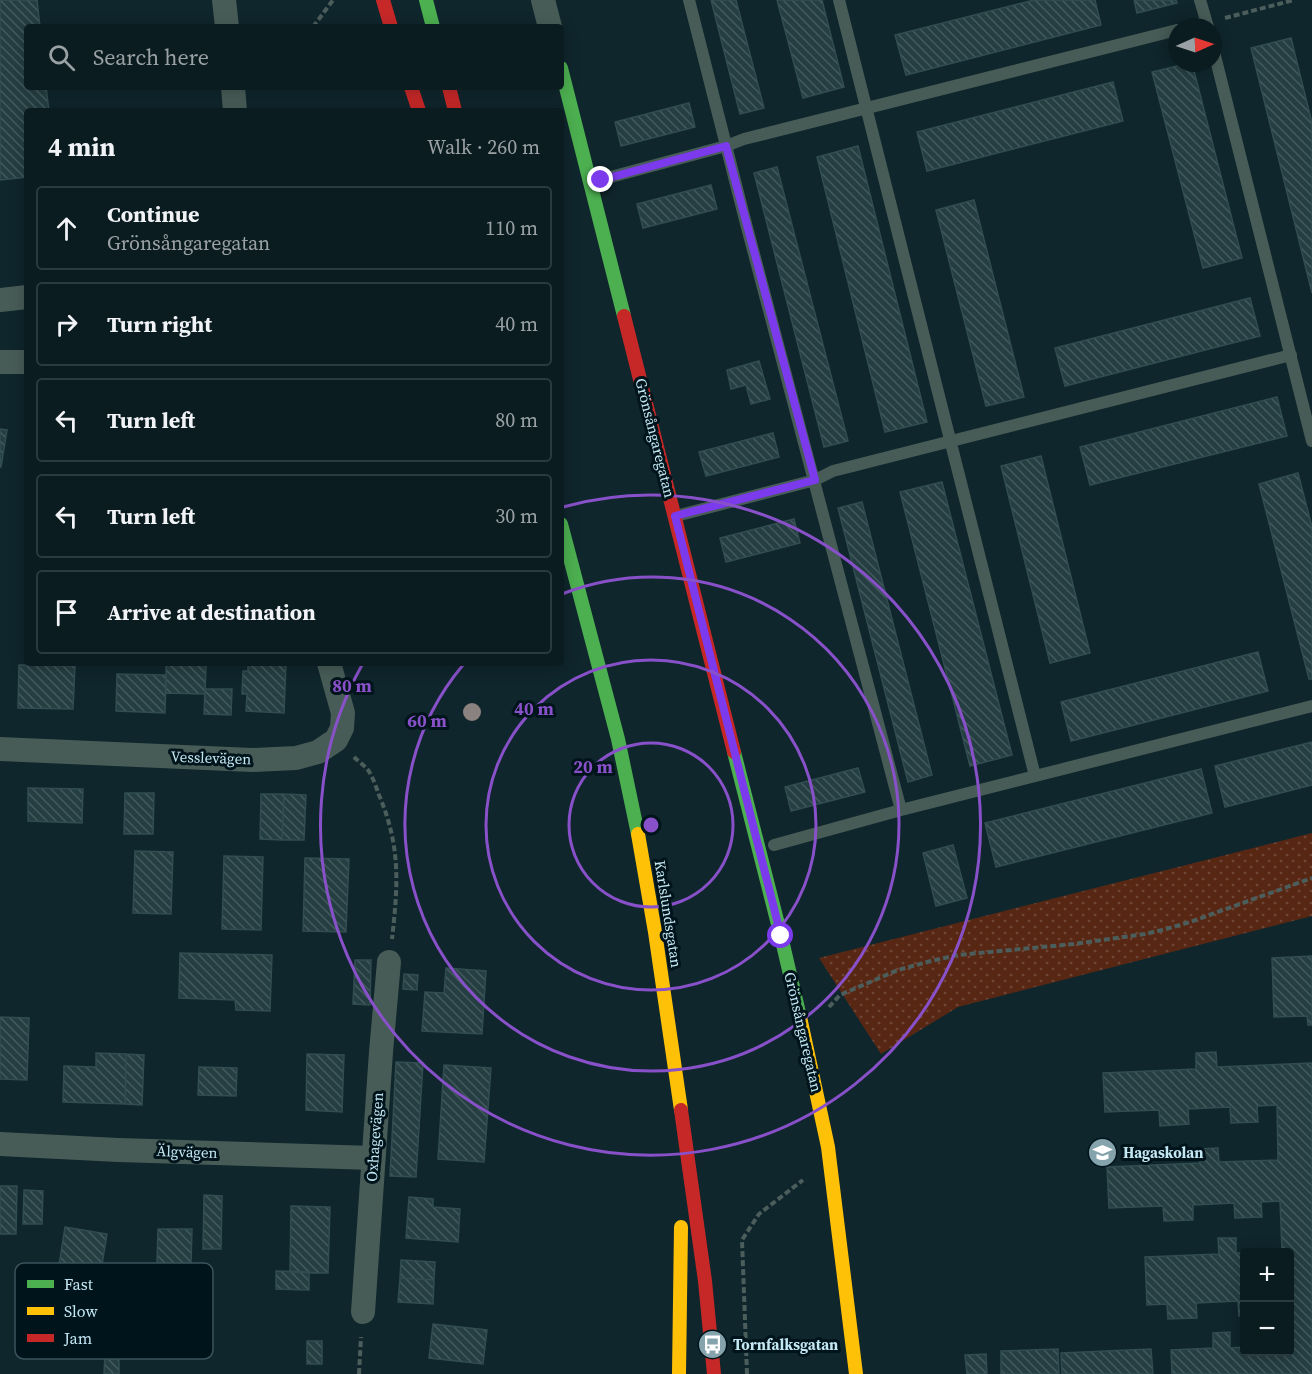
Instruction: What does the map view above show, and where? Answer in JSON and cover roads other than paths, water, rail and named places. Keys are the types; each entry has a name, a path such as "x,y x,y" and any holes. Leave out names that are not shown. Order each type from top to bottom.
{"street":[{"path":"224,0 227,24"},
{"path":"382,0 390,24"},
{"path":"426,0 433,24"},
{"path":"543,0 549,24"},
{"name":"Grönsångaregatan","path":"564,79 781,936 814,1078 829,1159 856,1374"},
{"path":"233,90 236,108"},
{"path":"412,90 418,108"},
{"path":"450,90 454,108"},
{"path":"0,300 24,297"},
{"path":"0,362 24,362"},
{"name":"Karlslundsgatan","path":"564,536 618,739 643,860 705,1275 714,1374"},
{"name":"Karlslundsgatan","path":"564,551 582,605"},
{"name":"Vesslevägen","path":"0,749 252,760 296,758 318,752 336,740 342,728 343,713 330,666"},
{"name":"Oxhagevägen","path":"363,1312 389,962"},
{"name":"Karlslundsgatan","path":"679,1374 683,1126"},
{"name":"Älgvägen","path":"0,1144 374,1158"}],"lane":[{"path":"689,0 902,810"},
{"path":"838,0 1035,776"},
{"path":"1200,0 1205,18"},
{"path":"591,182 726,146 744,139 1168,32"},
{"path":"1219,72 1312,441"},
{"path":"675,516 815,480 833,471 1291,355"},
{"path":"774,845 902,810 1312,706"}],"place":[{"name":"Hagaskolan","path":"1102,1153"},
{"name":"Tornfalksgatan","path":"712,1345"}]}
